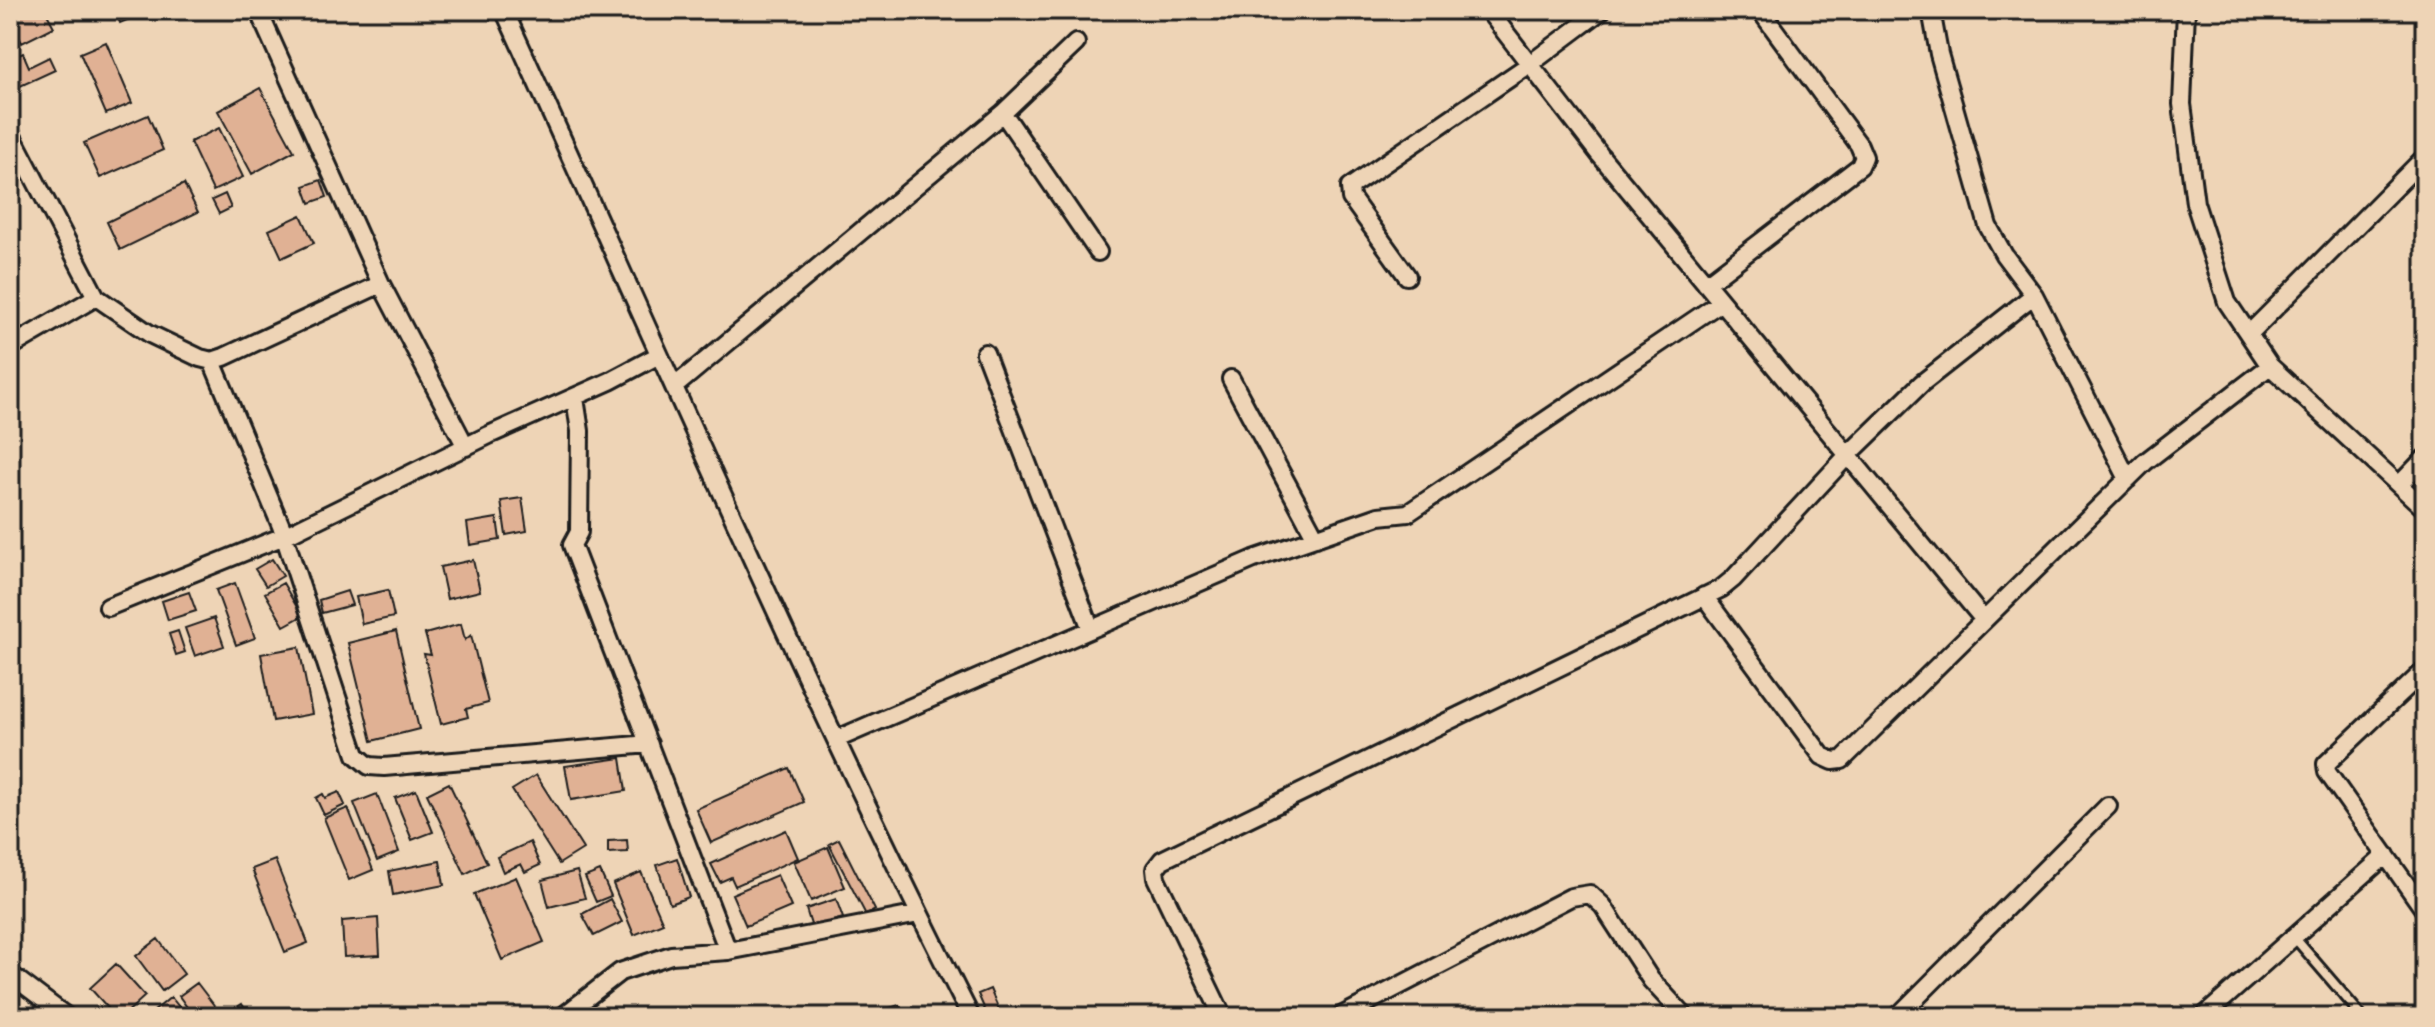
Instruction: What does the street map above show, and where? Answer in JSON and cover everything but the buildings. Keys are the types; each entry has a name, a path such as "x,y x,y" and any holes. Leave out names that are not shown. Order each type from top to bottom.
{"street":[{"path":"258,10 381,284 466,447"},
{"path":"504,10 837,739 971,1017"},
{"path":"1488,10 1600,155 1984,620"},
{"path":"1407,276 1351,198 1350,187 1530,64 1602,10"},
{"path":"1706,284 1860,166 1864,157 1859,145 1760,10"},
{"path":"1931,10 1939,54 1988,226 2004,255 2034,295 2128,479"},
{"path":"2186,10 2182,104 2195,203 2227,302 2270,366 2425,509"},
{"path":"674,387 1003,113 1076,43"},
{"path":"1003,113 1098,252"},
{"path":"10,132 96,297 150,334 212,361 284,536 356,755 369,766 384,767 649,744"},
{"path":"2249,334 2425,157"},
{"path":"212,361 381,284"},
{"path":"1223,1017 1156,878 1155,869 1162,860 1704,596 1733,579 1848,455 1922,383 2034,295"},
{"path":"10,347 96,297"},
{"path":"837,739 1254,559 1379,516 1408,513 1721,302"},
{"path":"985,353 1091,629"},
{"path":"108,607 284,536 659,355"},
{"path":"1704,596 1822,756 1833,761 1842,760 2145,462 2270,366"},
{"path":"1231,379 1316,538"},
{"path":"575,398 580,431 579,532 572,545 728,951"},
{"path":"2399,485 2425,458"},
{"path":"2425,670 2326,764 2327,772 2425,911"},
{"path":"1897,1017 2108,806"},
{"path":"2203,1017 2386,855"},
{"path":"1339,1017 1571,897 1590,894 1603,906 1651,980 1685,1017"},
{"path":"562,1017 620,972 671,955 728,951 919,914"},
{"path":"10,974 67,1017"}],"lane":[{"path":"2293,937 2361,1015"}]}
